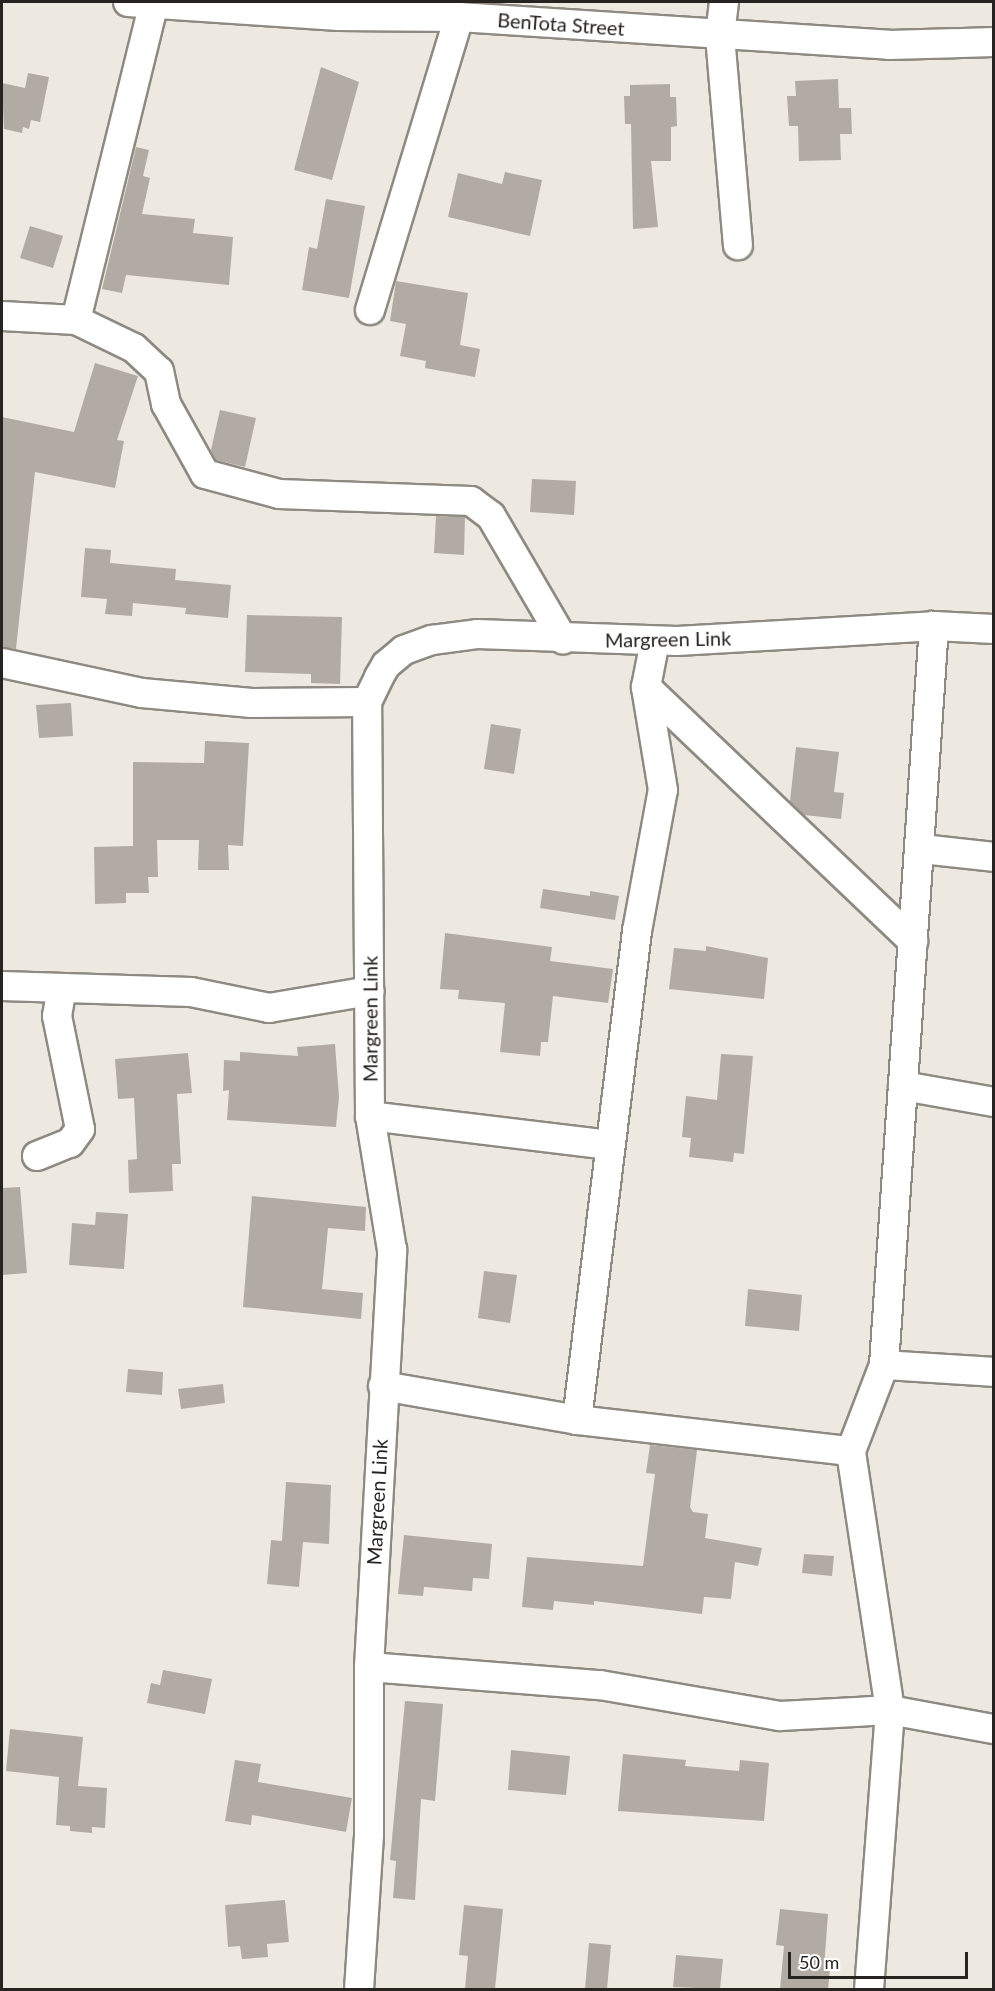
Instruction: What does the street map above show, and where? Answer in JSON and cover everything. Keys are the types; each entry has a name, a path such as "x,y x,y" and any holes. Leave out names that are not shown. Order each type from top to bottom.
{"street":[{"path":"724,2 720,36 738,245"},
{"path":"76,320 145,3"},
{"name":"BenTota Street","path":"145,3 339,16 459,17 720,36 889,45 993,42"},
{"path":"370,310 459,17"},
{"path":"2,316 76,320 134,348 159,371 166,404 205,474 279,494 471,501 492,516 563,639"},
{"path":"869,1989 890,1710 851,1451 884,1365 913,941 922,849 934,626"},
{"name":"Margreen Link","path":"359,1989 369,1834 369,1667 392,1250 370,1116 367,702 386,665 404,650 432,640 477,634 655,641 934,626 993,629"},
{"path":"577,1420 608,1145 637,931 663,790 646,687 655,641"},
{"path":"2,663 142,693 252,704 367,702"},
{"path":"646,687 913,941"},
{"path":"922,849 993,857"},
{"path":"2,986 191,992 269,1008 370,991"},
{"path":"37,1156 70,1143 80,1129 57,1016 62,988"},
{"path":"903,1086 993,1102"},
{"path":"370,1116 608,1145"},
{"path":"884,1365 993,1372"},
{"path":"383,1386 577,1420 851,1451"},
{"path":"369,1667 600,1685 780,1716 890,1710 993,1729"}],"building":[{"path":"321,67 359,82 332,180 294,170"},
{"path":"28,73 49,77 40,122 31,120 29,129 23,127 22,133 4,129 2,83 25,88"},
{"path":"838,79 839,108 851,108 852,134 840,134 841,160 799,161 798,126 789,126 787,96 796,96 795,81"},
{"path":"670,84 670,97 676,97 677,126 671,127 671,161 651,161 658,227 633,229 631,124 625,124 624,96 630,96 630,85"},
{"path":"136,147 149,150 143,176 150,178 142,214 195,219 193,233 233,237 229,285 126,275 122,293 102,289"},
{"path":"505,172 542,180 530,236 448,217 458,173 502,184"},
{"path":"326,199 365,206 349,298 302,290 309,247 317,249"},
{"path":"30,226 63,236 53,268 20,258"},
{"path":"396,281 468,293 460,345 480,349 475,377 425,368 426,361 400,356 406,324 390,321"},
{"path":"95,363 138,376 117,440 124,441 115,488 35,472 16,649 2,647 2,417 74,432"},
{"path":"220,410 256,418 245,467 216,460 211,450"},
{"path":"532,479 576,481 574,515 530,512"},
{"path":"436,516 465,517 464,555 434,553"},
{"path":"85,548 111,550 110,563 176,569 175,580 231,585 228,618 185,614 186,608 133,603 132,616 105,614 107,599 81,597"},
{"path":"247,615 342,617 340,684 311,683 311,674 245,672"},
{"path":"71,703 73,736 39,738 36,705"},
{"path":"491,724 521,729 514,774 484,769"},
{"path":"205,741 249,743 243,846 228,845 229,870 198,870 199,840 157,840 158,877 148,877 149,893 126,893 126,903 95,904 94,847 133,846 133,762 204,763"},
{"path":"796,747 839,752 834,792 844,793 841,819 804,815 790,801"},
{"path":"543,889 590,896 590,891 619,896 615,920 540,908"},
{"path":"445,933 552,947 550,961 613,969 608,1003 553,996 548,1042 541,1042 540,1056 500,1052 505,1003 458,999 459,990 440,989"},
{"path":"706,946 768,958 764,999 669,989 674,948 706,951"},
{"path":"335,1044 339,1097 336,1127 227,1120 229,1090 223,1091 224,1060 240,1061 240,1052 298,1056 297,1047"},
{"path":"188,1053 192,1093 177,1094 181,1164 172,1164 173,1191 129,1193 128,1160 137,1159 134,1098 118,1099 115,1059"},
{"path":"721,1054 753,1056 744,1154 734,1153 733,1162 689,1157 691,1138 682,1137 686,1096 717,1100"},
{"path":"20,1187 27,1273 2,1275 2,1188"},
{"path":"252,1196 366,1207 365,1231 328,1228 322,1289 363,1293 361,1319 243,1307"},
{"path":"96,1212 128,1214 124,1269 69,1265 72,1223 95,1225"},
{"path":"484,1271 517,1275 510,1323 478,1318"},
{"path":"748,1289 802,1295 799,1331 745,1326"},
{"path":"128,1369 163,1372 162,1395 126,1392"},
{"path":"223,1384 225,1403 181,1409 178,1389"},
{"path":"650,1445 697,1450 690,1507 693,1512 708,1514 705,1538 762,1548 758,1566 735,1562 731,1599 704,1597 702,1614 594,1601 594,1605 554,1601 553,1610 522,1607 527,1557 643,1566 655,1474 646,1473"},
{"path":"286,1482 331,1485 329,1544 303,1542 299,1587 267,1584 271,1540 282,1541"},
{"path":"404,1535 492,1544 489,1579 473,1578 472,1591 424,1587 423,1596 398,1594"},
{"path":"804,1554 834,1556 832,1576 802,1573"},
{"path":"163,1670 212,1679 205,1714 147,1703 151,1683 160,1685"},
{"path":"405,1701 443,1704 435,1801 421,1799 415,1900 393,1898 396,1861 390,1860"},
{"path":"10,1729 83,1737 78,1786 107,1788 105,1828 92,1827 92,1833 70,1831 70,1826 56,1825 59,1777 6,1771"},
{"path":"511,1750 570,1756 566,1795 508,1790"},
{"path":"623,1754 686,1760 685,1766 739,1771 740,1760 769,1763 764,1821 618,1811"},
{"path":"235,1760 261,1764 258,1782 352,1798 346,1832 252,1815 251,1825 225,1821"},
{"path":"285,1900 289,1942 267,1944 268,1957 242,1959 240,1946 228,1947 225,1905"},
{"path":"464,1905 503,1909 495,1989 465,1989 468,1956 459,1955"},
{"path":"780,1909 828,1914 824,1968 830,1969 828,1989 780,1989 784,1946 776,1945"},
{"path":"589,1943 611,1945 607,1989 585,1989"},
{"path":"676,1955 723,1959 720,1989 673,1987"}]}
